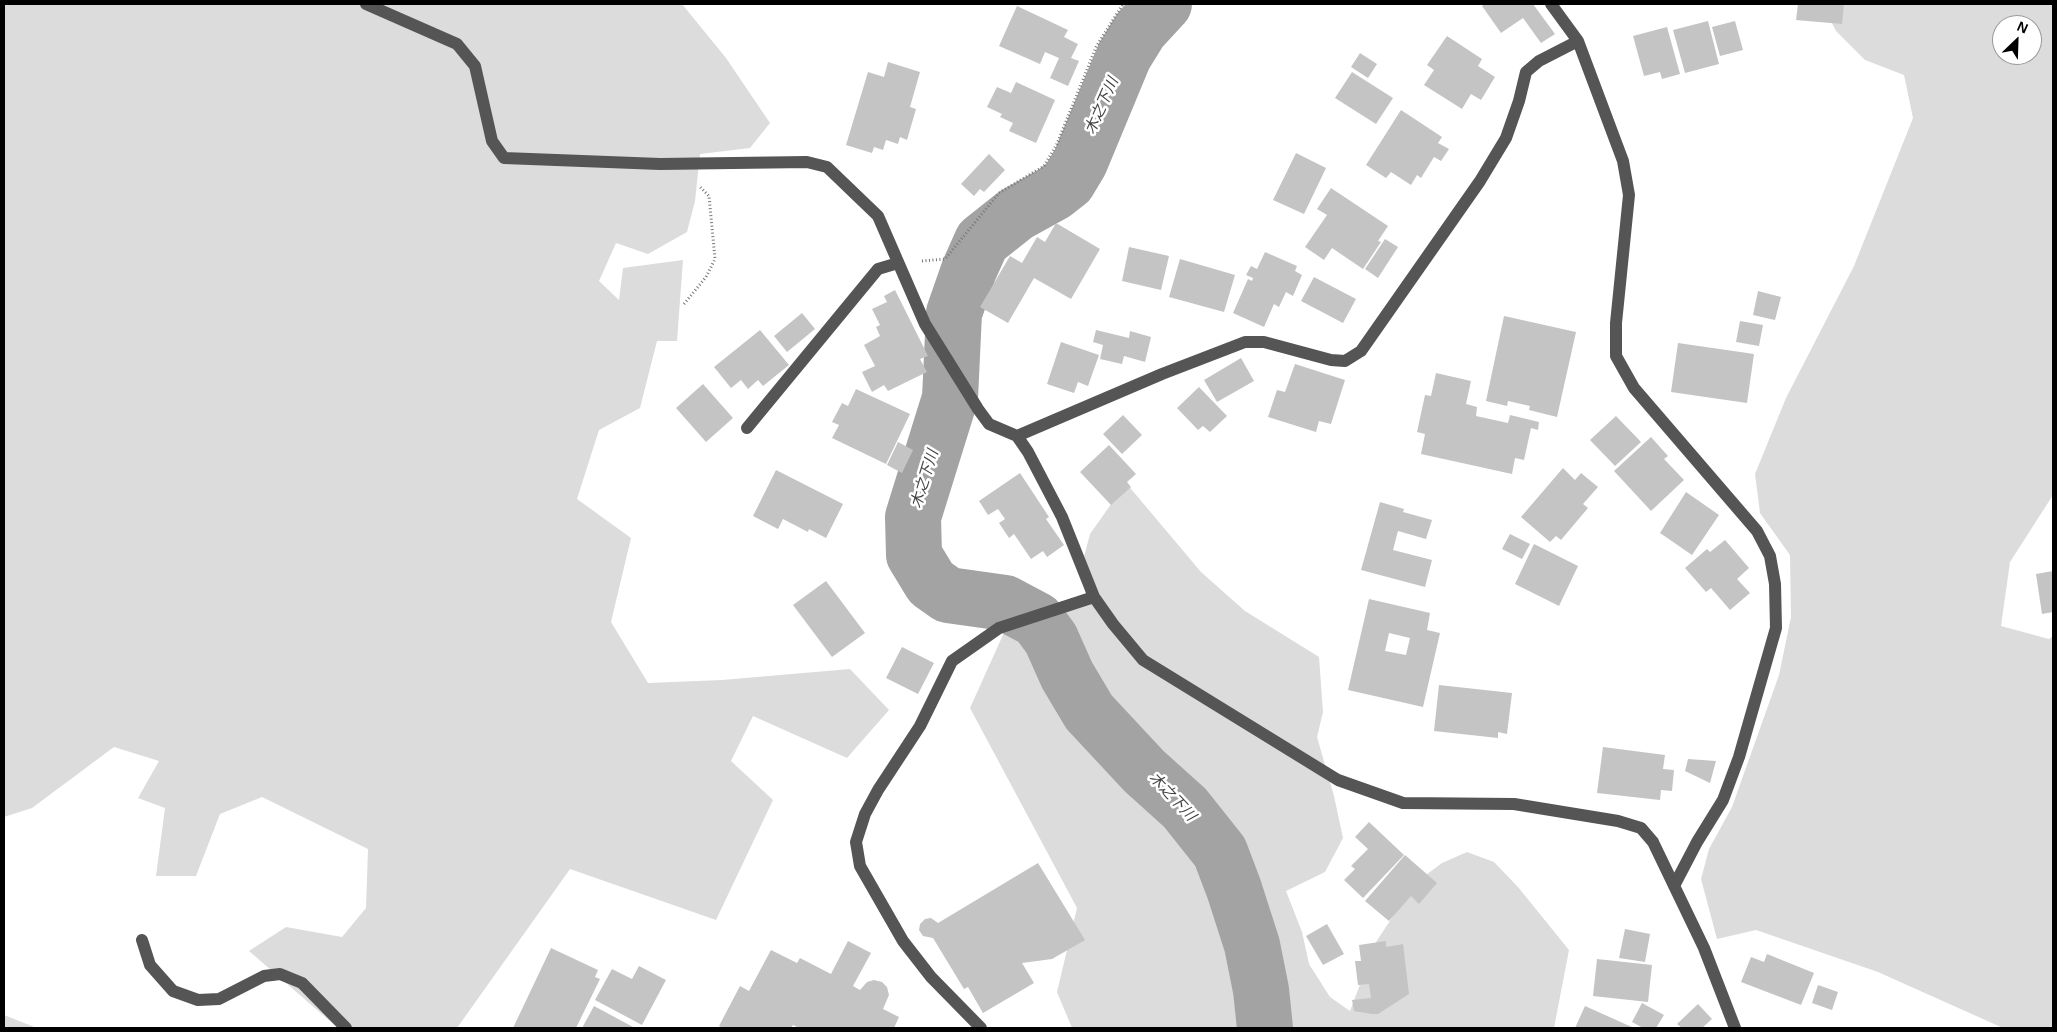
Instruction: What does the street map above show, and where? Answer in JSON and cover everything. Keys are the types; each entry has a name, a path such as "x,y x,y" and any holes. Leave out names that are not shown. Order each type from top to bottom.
{"street":[{"path":"366,4 457,44 475,66 492,141 504,158 660,164 807,162 827,166 878,216 925,324 989,424 1017,436 1028,452 1062,517 1094,597 1113,624 1143,660 1338,780 1403,804 1514,804 1618,820 1641,828 1653,842 1704,948 1735,1028"},
{"path":"1551,4 1578,42 1623,161 1629,195 1616,323 1616,356 1634,388 1757,531 1770,556 1776,584 1776,628 1739,757 1723,800 1697,842 1674,886"},
{"path":"1017,436 1162,374 1244,342 1264,342 1331,360 1345,361 1361,351 1480,181 1506,138 1519,101 1526,72 1539,61 1578,42"},
{"path":"747,428 878,269 898,263"},
{"path":"981,1028 931,977 903,941 860,866 856,842 865,814 878,790 920,726 952,661 999,628 1094,597"},
{"path":"142,940 150,965 173,991 198,1000 219,1000 264,976 280,974 302,983 346,1028"}],"path":[{"path":"898,263 945,259 999,193 1044,166 1057,144 1096,47 1123,4"},
{"path":"684,304 706,277 715,260 709,196 701,187 692,185"}],"shaded area":[{"path":"4,4 682,4 726,58 770,123 750,148 700,154 695,201 687,232 648,254 616,243 599,281 619,300 623,268 683,260 677,341 657,341 640,408 599,430 577,499 631,538 611,622 648,683 722,680 850,669 889,710 847,758 753,716 731,761 773,800 716,920 570,869 457,1028 338,1028 249,951 286,927 342,937 366,908 368,849 262,797 220,814 196,876 156,876 165,808 138,798 159,761 114,747 32,808 4,817"},
{"path":"1822,4 2053,4 2053,495 2010,562 2001,626 2049,639 2053,636 2053,1028 2003,1028 1878,972 1756,930 1717,939 1701,879 1709,849 1732,807 1779,675 1791,617 1790,555 1760,513 1755,474 1786,398 1854,266 1913,118 1904,75 1865,60 1836,31"},
{"path":"1126,483 1201,572 1245,611 1319,657 1323,712 1317,737 1334,796 1343,838 1325,872 1286,891 1302,932 1309,964 1330,997 1350,1011 1376,942 1415,883 1442,863 1467,852 1494,862 1518,887 1569,950 1554,1028 1072,1028 1057,992 1077,908 970,708 1007,626 1086,602 1084,557 1090,534"},
{"path":"4,1015 37,1028 4,1028"}],"building":[{"path":"1485,4 1533,4 1555,34 1541,43 1523,18 1501,33 1482,6"},
{"path":"1798,4 1844,4 1842,24 1796,20"},
{"path":"1017,6 1068,30 1064,37 1078,44 1071,58 1079,61 1068,86 1050,78 1059,58 1045,52 1040,64 999,46"},
{"path":"1708,21 1719,64 1685,73 1673,30"},
{"path":"1735,21 1743,50 1720,56 1712,27"},
{"path":"1667,27 1680,74 1662,79 1660,72 1644,76 1633,36"},
{"path":"1447,36 1482,59 1478,66 1495,77 1481,100 1471,94 1462,109 1424,85 1434,70 1427,65"},
{"path":"1360,53 1377,64 1368,78 1351,67"},
{"path":"888,62 920,72 910,107 916,109 907,140 900,137 898,144 886,140 883,150 874,147 872,153 846,145 868,72 884,77"},
{"path":"1352,72 1393,98 1376,124 1335,98"},
{"path":"1016,82 1055,100 1036,143 1009,131 1013,123 1000,117 1002,114 987,107 997,87 1011,93"},
{"path":"1401,110 1442,137 1438,143 1449,149 1441,161 1434,157 1421,178 1417,175 1411,185 1391,172 1386,178 1366,165"},
{"path":"1296,153 1326,168 1304,214 1273,200"},
{"path":"989,154 1005,170 984,192 980,189 974,196 961,184"},
{"path":"1331,188 1388,226 1378,241 1381,242 1363,269 1332,248 1324,260 1305,247 1327,215 1317,209"},
{"path":"1056,223 1100,249 1071,299 1034,278 1008,323 980,307 1010,256 1022,263 1037,237 1045,242"},
{"path":"1385,239 1398,247 1378,278 1365,269"},
{"path":"1129,247 1169,256 1161,290 1122,281"},
{"path":"1265,252 1297,266 1295,271 1302,275 1293,296 1286,292 1279,307 1274,304 1264,327 1233,313 1248,279 1252,281 1253,278 1246,275 1251,266 1257,269"},
{"path":"1180,259 1235,275 1224,312 1169,297"},
{"path":"1314,277 1356,299 1343,323 1301,301"},
{"path":"895,290 928,356 920,359 927,372 888,391 884,385 872,392 862,372 875,366 864,345 880,336 876,327 880,325 872,309 887,302 884,296"},
{"path":"1758,291 1781,297 1775,320 1753,315"},
{"path":"802,313 815,329 787,352 774,336"},
{"path":"1504,316 1576,332 1557,417 1529,410 1530,406 1508,401 1507,406 1486,401"},
{"path":"1740,321 1763,325 1759,346 1736,342"},
{"path":"760,330 789,365 763,386 758,380 748,389 741,380 731,388 714,367"},
{"path":"1096,330 1129,338 1130,331 1151,337 1145,362 1124,356 1122,364 1100,359 1103,345 1093,342"},
{"path":"1061,342 1099,355 1088,386 1078,382 1074,393 1047,384"},
{"path":"1678,343 1754,354 1747,403 1671,392"},
{"path":"1241,358 1254,381 1217,402 1204,380"},
{"path":"1295,364 1345,380 1331,424 1319,421 1316,432 1268,417 1277,390 1285,392"},
{"path":"1436,373 1471,381 1466,404 1477,407 1476,416 1508,423 1510,415 1539,422 1538,430 1531,428 1524,460 1515,458 1512,474 1421,454 1425,434 1417,432 1425,395 1431,396"},
{"path":"703,384 733,418 706,442 676,408"},
{"path":"1199,387 1227,416 1210,432 1203,426 1198,430 1177,408"},
{"path":"856,389 910,414 886,464 832,438 839,425 832,422 842,403 848,406"},
{"path":"1123,415 1142,435 1122,454 1103,434"},
{"path":"1616,416 1641,442 1615,466 1590,440"},
{"path":"1651,437 1668,456 1664,459 1684,480 1651,511 1614,471"},
{"path":"898,442 913,450 902,473 887,465"},
{"path":"1109,445 1136,474 1127,482 1131,487 1111,505 1080,472"},
{"path":"1563,468 1575,480 1581,473 1598,487 1583,504 1588,508 1561,540 1556,536 1550,542 1521,517"},
{"path":"776,470 843,504 826,538 809,529 808,532 783,519 778,529 753,516"},
{"path":"1020,473 1049,517 1046,519 1064,545 1047,557 1043,551 1031,559 1014,534 1009,538 999,523 1005,519 998,509 988,515 979,501"},
{"path":"1686,492 1719,515 1692,555 1660,533"},
{"path":"1380,502 1404,509 1403,512 1432,520 1426,539 1398,531 1393,550 1432,560 1425,587 1361,570"},
{"path":"1510,534 1530,544 1522,559 1502,549"},
{"path":"1725,540 1749,568 1737,579 1750,593 1730,610 1711,588 1706,592 1685,568 1707,549 1710,552"},
{"path":"1534,544 1578,566 1559,606 1515,584"},
{"path":"2053,571 2053,612 2042,614 2036,574"},
{"path":"826,581 865,633 832,657 793,605"},
{"path":"1369,599 1430,613 1427,630 1440,633 1423,707 1348,690","holes":["1389,633 1410,638 1406,655 1385,651"]},
{"path":"902,647 934,663 918,694 886,678"},
{"path":"1439,685 1512,693 1507,734 1498,732 1498,738 1434,731"},
{"path":"1603,747 1665,755 1663,769 1674,770 1672,791 1661,790 1660,800 1597,793"},
{"path":"1688,759 1716,761 1710,783 1685,771"},
{"path":"1369,822 1404,855 1363,898 1344,880 1355,869 1351,866 1368,849 1355,837"},
{"path":"1405,855 1437,883 1419,904 1411,896 1389,921 1365,901"},
{"path":"1038,863 1085,940 1052,959 1022,963 1034,983 983,1013 968,987 964,989 933,938 923,936 919,930 920,924 925,919 931,918 938,923"},
{"path":"1327,924 1344,954 1323,965 1306,936"},
{"path":"1625,929 1650,934 1645,962 1619,958"},
{"path":"848,941 871,953 853,986 860,990 867,982 874,980 882,982 887,987 889,995 883,1009 899,1017 894,1028 799,1028 793,1025 791,1028 723,1028 719,1026 740,986 749,991 771,950 797,963 800,958 831,974"},
{"path":"1386,941 1386,947 1403,944 1409,994 1378,1014 1354,1011 1352,1000 1371,998 1369,984 1358,985 1355,961 1361,961 1359,945"},
{"path":"551,948 598,970 595,977 600,979 576,1028 513,1028"},
{"path":"1767,954 1814,973 1801,1005 1741,982 1751,957 1764,962"},
{"path":"1597,959 1652,965 1648,1002 1593,996"},
{"path":"639,966 666,980 642,1025 595,1000 612,969 632,979"},
{"path":"1818,985 1838,992 1832,1010 1812,1003"},
{"path":"1642,1003 1664,1015 1656,1028 1643,1028 1632,1022"},
{"path":"1698,1004 1712,1019 1702,1028 1682,1028 1677,1024"},
{"path":"594,1006 635,1028 582,1028"},
{"path":"1585,1006 1634,1028 1575,1028"}],"waterway":[{"name":"木之下川","path":"1164,4 1140,30 1124,56 1080,162 1068,182 1054,193 1016,214 982,241 969,270 954,313 950,398 913,517 914,555 931,583 948,595 1005,603 1037,620 1051,639 1067,675 1089,712 1144,771 1185,808 1220,852 1252,945 1261,990 1265,1028"}]}
